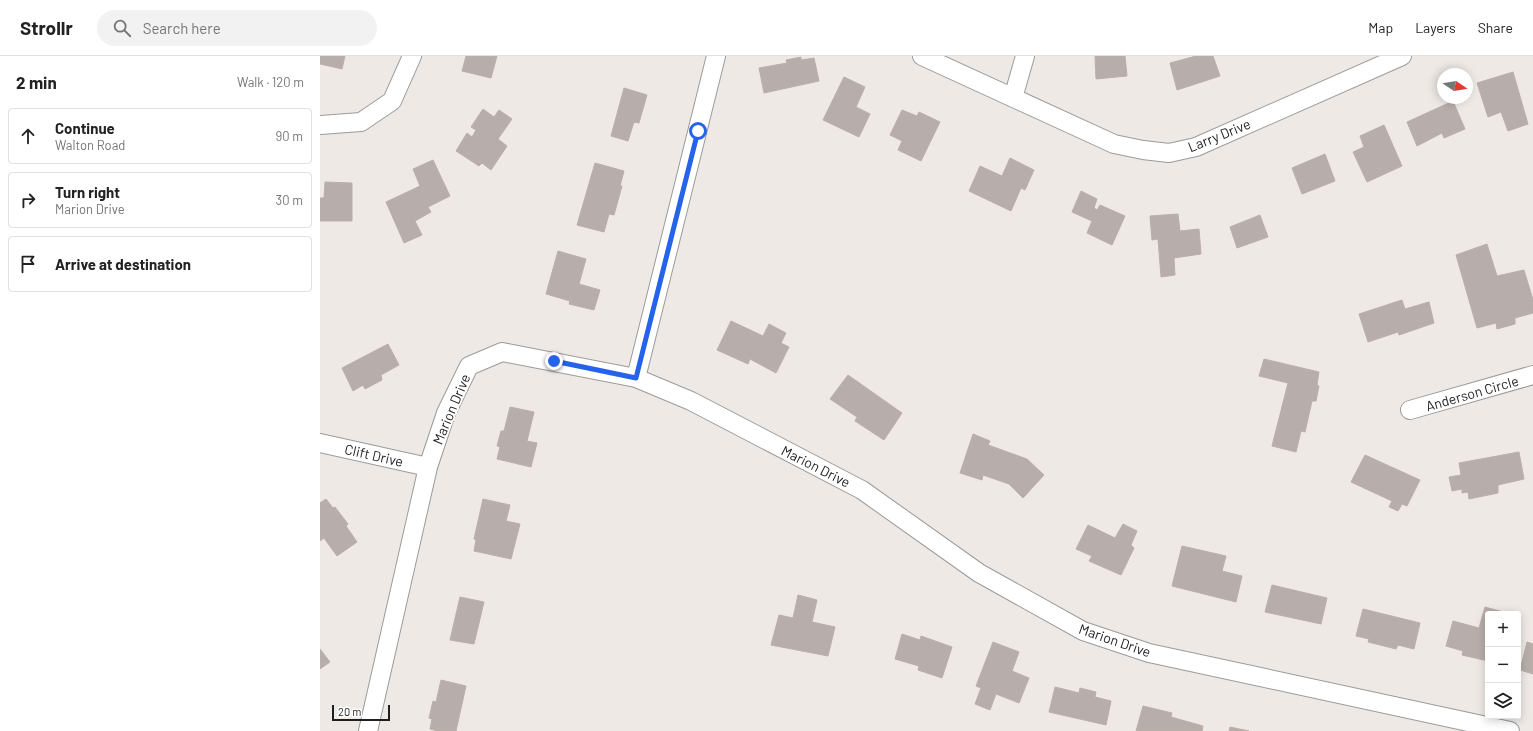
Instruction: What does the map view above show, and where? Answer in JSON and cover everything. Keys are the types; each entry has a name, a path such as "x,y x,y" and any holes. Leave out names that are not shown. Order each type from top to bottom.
{"street":[{"path":"320,125 361,122 392,101 412,56"},
{"path":"636,378 716,56"},
{"name":"Larry Drive","path":"922,56 1114,144 1143,150 1169,153 1196,147 1402,56"},
{"path":"1013,98 1026,56"},
{"name":"Marion Drive","path":"368,731 428,467 446,413 469,366 502,352 636,378 691,401 862,490 979,573 1083,631 1149,653 1510,731"},
{"name":"Anderson Circle","path":"1410,410 1533,375"},
{"name":"Clift Drive","path":"320,443 428,467"}],"building":[{"path":"320,56 345,56 342,69 320,64"},
{"path":"466,56 497,56 491,78 462,71"},
{"path":"1095,56 1125,56 1127,76 1096,79"},
{"path":"1196,56 1213,56 1220,76 1177,90 1170,63"},
{"path":"801,57 801,60 814,58 819,81 764,93 759,68 787,63 786,60"},
{"path":"1513,72 1528,124 1508,131 1501,112 1488,117 1477,83"},
{"path":"844,77 865,87 856,107 870,114 859,137 823,120"},
{"path":"624,88 647,95 639,123 634,122 628,141 611,136"},
{"path":"1446,104 1454,104 1465,129 1444,138 1442,133 1417,146 1407,122"},
{"path":"483,109 494,117 499,110 512,119 498,139 507,146 491,170 482,163 479,166 456,151 467,133 472,137 476,130 471,127"},
{"path":"902,110 917,116 919,112 940,122 921,161 898,150 902,141 890,135"},
{"path":"1384,125 1402,166 1367,182 1353,152 1364,147 1360,136"},
{"path":"1325,154 1335,181 1302,194 1292,168"},
{"path":"1010,158 1034,170 1025,190 1021,188 1011,211 969,191 980,166 1002,176"},
{"path":"433,160 450,196 428,207 431,212 415,221 422,235 404,243 386,202 420,186 413,169"},
{"path":"595,163 624,171 620,186 622,186 614,215 609,214 604,232 577,225"},
{"path":"325,182 352,183 352,221 320,221 320,198 324,198"},
{"path":"1081,191 1097,199 1094,208 1097,210 1100,205 1125,216 1112,245 1087,233 1092,221 1072,212"},
{"path":"1178,214 1180,231 1199,229 1201,254 1174,258 1175,275 1161,277 1158,239 1152,240 1150,216"},
{"path":"1260,215 1268,237 1237,248 1230,227"},
{"path":"1487,244 1497,276 1524,270 1533,300 1533,313 1515,318 1515,324 1497,329 1496,323 1477,328 1456,255"},
{"path":"558,251 586,259 579,284 600,290 594,310 569,304 570,301 546,294"},
{"path":"1402,300 1405,309 1429,302 1434,323 1399,335 1398,332 1368,342 1359,314"},
{"path":"731,321 763,336 769,324 786,333 781,343 789,347 776,373 750,359 748,364 717,350"},
{"path":"388,344 399,365 381,375 382,380 365,389 363,385 353,391 342,368"},
{"path":"1264,359 1319,372 1317,385 1319,386 1316,401 1312,401 1305,432 1301,431 1296,452 1272,446 1288,383 1259,376"},
{"path":"848,375 902,413 884,440 855,421 857,417 830,399"},
{"path":"510,407 534,412 527,441 537,443 531,467 497,459 500,447 497,446 501,431 504,431"},
{"path":"973,434 990,441 988,445 1027,459 1044,475 1023,498 1009,484 983,475 982,480 960,473"},
{"path":"1519,452 1524,479 1498,485 1498,493 1469,499 1468,492 1462,493 1462,489 1452,491 1449,477 1461,475 1459,463"},
{"path":"1365,455 1420,480 1407,506 1402,504 1398,511 1389,507 1392,501 1351,482"},
{"path":"326,499 333,508 335,507 348,524 346,526 357,542 337,556 324,538 320,541 320,503"},
{"path":"483,499 510,505 506,521 520,524 511,559 474,551 476,540 474,539"},
{"path":"1123,524 1137,531 1131,545 1134,548 1121,575 1089,561 1092,556 1076,549 1088,525 1115,538"},
{"path":"1182,546 1226,556 1222,571 1242,576 1236,602 1172,586"},
{"path":"1272,585 1327,598 1321,624 1265,612"},
{"path":"798,595 817,600 812,622 835,627 828,656 771,645 779,615 793,618"},
{"path":"460,597 484,602 474,644 450,640"},
{"path":"1485,607 1500,611 1485,611 1485,660 1462,655 1463,651 1446,646 1453,621 1479,628"},
{"path":"1363,609 1420,623 1414,649 1398,645 1396,649 1368,642 1369,639 1356,636"},
{"path":"902,634 920,640 921,636 952,647 942,678 918,670 919,666 895,659"},
{"path":"993,642 1019,652 1012,671 1029,678 1019,703 996,694 990,710 975,704 981,688 976,686"},
{"path":"1527,642 1533,644 1533,674 1521,670"},
{"path":"320,649 330,662 320,669"},
{"path":"441,680 466,686 456,731 438,731 430,729 432,719 429,718 433,701 436,702"},
{"path":"1055,687 1079,693 1080,688 1096,692 1095,697 1111,701 1106,725 1049,712"},
{"path":"1143,706 1172,713 1171,717 1203,726 1202,731 1136,731"},
{"path":"1230,727 1249,731 1229,731"}],"route":[{"path":"554,361 636,378 698,131"}]}
